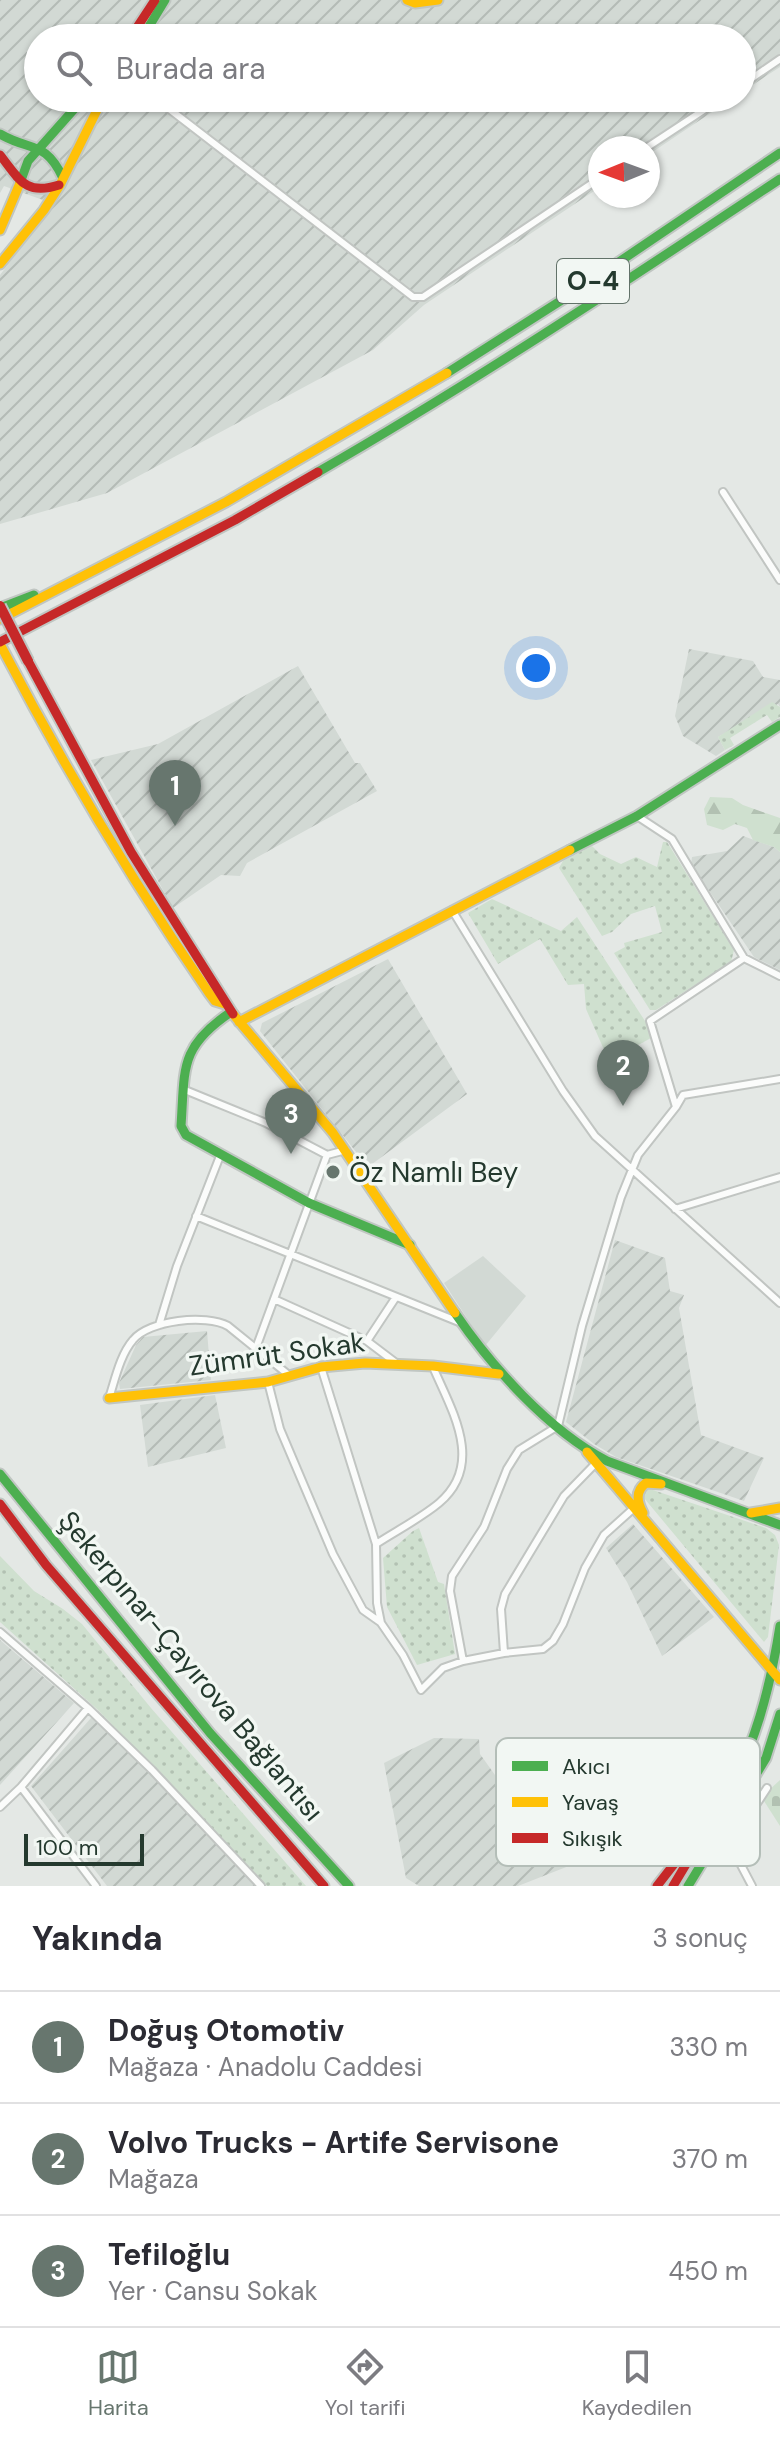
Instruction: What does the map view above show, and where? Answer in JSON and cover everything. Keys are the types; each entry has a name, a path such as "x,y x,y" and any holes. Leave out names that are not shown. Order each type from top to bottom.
{"main road":[{"path":"139,24 155,0"},
{"path":"150,24 165,0"},
{"path":"407,0 415,3 438,0"},
{"path":"0,230 28,161 71,112"},
{"path":"0,264 44,210 96,112"},
{"path":"0,134 40,147 57,161 61,181"},
{"name":"O-4","path":"0,619 227,501 400,401 579,290 780,153"},
{"path":"0,155 20,183 36,191 46,191 61,181"},
{"name":"O-4","path":"0,643 235,520 410,419 565,322 780,179"},
{"path":"87,575 0,607 148,885 223,995 228,1008 346,1150 499,1374 584,1449 777,1676"},
{"path":"0,643 131,880 215,1001 228,1008"},
{"path":"239,1022 637,816 780,725"},
{"path":"228,1008 193,1043 186,1063 181,1126 185,1134 192,1141 309,1203 410,1245"},
{"name":"Zümrüt Sokak","path":"109,1398 268,1382 321,1367 365,1363 433,1366 499,1374"},
{"path":"584,1449 617,1466 780,1525"},
{"name":"Şekerpınar-Çayırova Bağlantısı","path":"0,1474 210,1733 349,1886"},
{"path":"650,1526 639,1506 639,1490 646,1483 664,1484"},
{"name":"Şekerpınar-Çayırova Bağlantısı","path":"0,1504 46,1565 322,1886"},
{"path":"746,1513 780,1508"},
{"path":"755,1738 777,1676 780,1626"},
{"path":"754,1648 765,1676 766,1706"},
{"path":"766,1758 780,1714"},
{"path":"760,1769 780,1733"},
{"path":"282,1813 359,1886"},
{"path":"659,1886 672,1866"},
{"path":"673,1886 685,1866"},
{"path":"688,1886 701,1866"}],"street":[{"path":"756,75 780,59"},
{"path":"173,112 413,297 423,297 588,186"},
{"path":"660,139 701,112"},
{"path":"723,492 780,580"},
{"path":"637,816 672,839 744,958 780,976"},
{"path":"452,910 563,1091 595,1136 780,1303"},
{"path":"676,1107 650,1021 744,958"},
{"path":"463,1661 450,1591 452,1576 484,1527 507,1469 519,1450 558,1426 582,1328 621,1197 638,1155 683,1095 780,1079"},
{"path":"185,1090 266,1123 327,1155 346,1150"},
{"path":"256,1348 327,1155"},
{"path":"159,1325 177,1266 220,1156"},
{"path":"675,1209 780,1177"},
{"path":"196,1216 462,1323"},
{"path":"367,1341 396,1297"},
{"path":"274,1299 367,1341 399,1365"},
{"path":"109,1398 131,1341 141,1332 159,1325 202,1318 219,1321 290,1376"},
{"path":"376,1544 438,1503 457,1482 462,1460 461,1433 433,1366"},
{"path":"321,1367 376,1544 377,1603 381,1623"},
{"path":"268,1382 280,1429 333,1554 363,1610 381,1623 403,1655 421,1690 443,1668 504,1653 543,1649 553,1641 585,1568 604,1535 634,1508"},
{"path":"504,1653 501,1609 505,1594 564,1496 596,1463"},
{"path":"0,1632 88,1708 152,1770 261,1886"},
{"path":"0,1807 21,1787 88,1708"},
{"path":"21,1787 96,1886"},
{"path":"760,1799 767,1788"},
{"path":"741,1866 752,1886"}],"shaded area":[{"path":"0,0 780,0 780,67 756,83 756,24 24,24 24,112 712,112 660,147 660,136 588,136 588,195 424,305 373,350 107,493 0,524 0,275 54,204 4,186 0,193"},
{"path":"689,649 753,661 763,677 780,680 780,707 778,704 718,737 725,750 716,756 683,736 675,716"},
{"path":"298,666 355,763 360,763 377,791 247,863 240,876 221,875 173,908 91,760 158,744"},
{"path":"743,836 780,852 780,970 754,957 691,864 692,857 727,851"},
{"path":"388,959 467,1094 368,1167 260,1031 262,1023"},
{"path":"615,1240 665,1258 670,1291 684,1295 679,1308 701,1435 764,1458 744,1501 616,1457 566,1422"},
{"path":"483,1256 526,1296 485,1346 444,1283"},
{"path":"207,1331 211,1380 120,1389 119,1383 136,1345 143,1337"},
{"path":"215,1395 226,1448 148,1467 140,1405"},
{"path":"633,1524 714,1617 662,1656 627,1582 606,1548"},
{"path":"0,1640 74,1703 0,1785"},
{"path":"98,1710 267,1886 107,1886 31,1786"},
{"path":"434,1738 479,1739 480,1754 496,1776 496,1866 569,1866 518,1886 419,1886 406,1878 384,1763"}],"green space":[{"path":"772,702 780,707 780,717 772,722 767,715 730,738 734,745 725,750 718,737"},
{"path":"710,797 732,798 780,818 780,852 753,840 747,828 735,824 723,830 707,825 704,809"},
{"path":"663,842 667,842 734,950 731,962 656,1010 650,1010 614,953 625,947 624,943 662,932 655,906 631,914 612,932 602,936 559,868 563,861 592,846 600,854 621,864 636,857 657,867"},
{"path":"492,899 561,931 577,917 647,1024 651,1038 609,1061 586,1009 584,984 568,985 540,939 498,964 468,913"},
{"path":"647,1488 766,1528 775,1535 779,1545 768,1637 764,1642 644,1498"},
{"path":"419,1528 438,1582 444,1584 455,1654 417,1665 387,1607 383,1558"},
{"path":"0,1556 34,1591 82,1624 306,1886 267,1886 98,1710 0,1622"},
{"path":"780,1780 780,1826 764,1801 767,1792"}],"traffic: fast":[{"path":"150,24 165,0"},
{"path":"20,183 28,161 72,112"},
{"path":"0,134 43,152 63,178"},
{"path":"447,373 576,291 780,153"},
{"path":"318,472 494,366 780,179"},
{"path":"0,608 34,595"},
{"path":"570,850 637,816 780,725"},
{"path":"231,1012 202,1036 188,1060 181,1126 186,1135 309,1203 410,1245"},
{"path":"455,1313 486,1355 523,1396 585,1448 607,1461 780,1525"},
{"path":"0,1474 210,1733 349,1886"},
{"path":"752,1738 760,1717 780,1626"},
{"path":"760,1768 780,1714"},
{"path":"688,1886 700,1866"}],"traffic: slow":[{"path":"407,0 415,3 438,0"},
{"path":"0,264 60,185 96,112"},
{"path":"0,230 20,183"},
{"path":"0,619 226,502 447,373"},
{"path":"0,644 48,734 126,865 209,993 215,1001 225,1004"},
{"path":"239,1022 570,850"},
{"path":"233,1014 333,1133 455,1313"},
{"path":"109,1398 268,1382 321,1367 365,1363 433,1366 499,1374"},
{"path":"587,1452 780,1680"},
{"path":"643,1513 638,1501 640,1490 646,1483 661,1484"},
{"path":"751,1513 780,1508"}],"traffic: jam":[{"path":"139,24 155,0"},
{"path":"0,155 18,178 30,187 59,185"},
{"path":"0,642 235,520 318,472"},
{"path":"0,606 28,661"},
{"path":"28,661 131,852 233,1014"},
{"path":"0,1504 46,1565 324,1886"},
{"path":"657,1886 673,1866"},
{"path":"673,1886 685,1866"}],"place":[{"name":"Doğuş Otomotiv","path":"175,826"},
{"name":"Volvo Trucks - Artife Servisone","path":"623,1106"},
{"name":"Tefiloğlu","path":"291,1154"},
{"name":"Öz Namlı Bey","path":"333,1172"}]}
